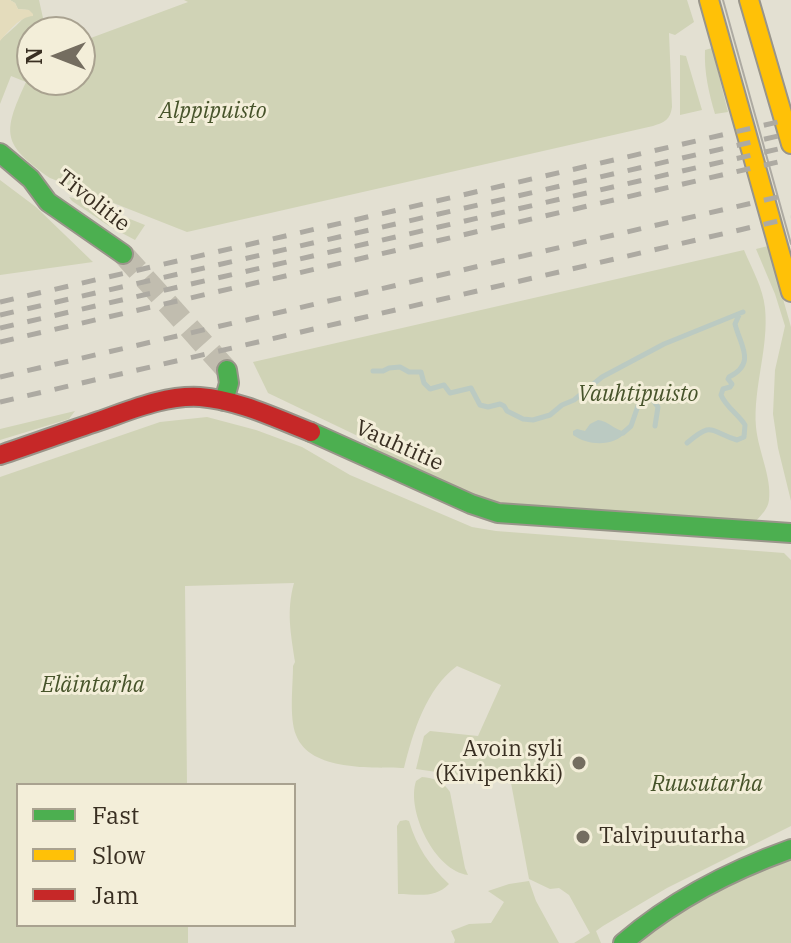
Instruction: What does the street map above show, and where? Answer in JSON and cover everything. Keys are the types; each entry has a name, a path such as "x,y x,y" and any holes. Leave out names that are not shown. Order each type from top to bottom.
{"main road":[{"path":"709,0 791,292"},
{"path":"749,0 791,144"},
{"name":"Tivolitie","path":"0,153 31,179 48,202 123,254"},
{"path":"224,401 229,383 227,370"},
{"name":"Vauhtitie","path":"0,455 141,406 198,397 249,408 498,513 791,533"},
{"path":"623,943 654,917 694,892 766,857 791,849"}],"green space":[{"name":"Alppipuisto","path":"10,0 39,0 43,16 25,16 29,10 18,9"},
{"name":"Alppipuisto","path":"184,0 687,0 694,22 675,35 669,33 672,107 668,118 661,123 187,232 50,178 15,146 10,126 20,96 96,96 96,36 188,2"},
{"name":"Alppipuisto","path":"16,26 16,78 11,76 0,104 0,40"},
{"path":"712,48 728,112 715,114 707,83 705,58 705,50"},
{"path":"680,55 686,56 702,110 680,115"},
{"path":"0,180 36,207 93,262 0,275"},
{"path":"69,197 145,225 135,240 109,226"},
{"path":"768,246 791,327 791,501 773,414 775,370 785,326 756,249"},
{"name":"Vauhtipuisto","path":"744,250 760,286 766,323 756,427 767,473 769,500 756,521 496,504 376,451 362,438 268,393 253,362"},
{"path":"75,411 69,419 0,440 0,429"},
{"path":"207,417 256,430 302,447 350,475 472,527 784,553 791,560 791,826 667,888 603,926 596,931 601,943 574,943 590,933 569,895 559,888 550,889 529,879 511,783 416,769 424,736 430,731 478,736 501,685 457,666 429,699 404,768 360,767 328,761 314,756 303,747 294,728 292,701 295,662 290,613 294,583 185,586 187,783 16,783 16,927 188,927 188,943 0,943 0,477 160,422"},
{"path":"422,777 438,781 450,792 468,875 445,863 426,838 415,808 414,793 416,781"},
{"path":"406,820 424,855 449,884 438,892 398,894 397,826 400,821"},
{"path":"791,857 791,943 639,943 699,897"},
{"path":"529,881 536,901 559,943 454,943 451,931 469,924 491,923 504,902 488,891"}],"sand":[{"path":"0,0 10,0 18,9 29,10 33,14 16,16 16,25 0,41"}],"shaded area":[{"path":"598,420 626,432 615,440 601,443 573,435 573,431 585,431"}],"waterway":[{"path":"373,371 400,367 409,372 421,372 424,383 430,389 444,385 450,393 471,388 480,405 500,404 523,419 533,420 550,415 602,377 664,344 743,312"},
{"path":"687,443 707,430 737,440 744,437 745,425 721,395 723,389 732,384 729,377 738,372 745,360 735,324 739,315"},
{"path":"623,433 631,426 639,403 647,399 652,399 658,407 655,426"}],"tunnel":[{"path":"123,254 227,370"}],"tram line":[{"path":"723,0 791,244"}],"railway":[{"path":"0,302 791,119"},
{"path":"0,315 791,133"},
{"path":"0,328 791,146"},
{"path":"0,342 791,159"},
{"path":"0,377 791,194"},
{"path":"0,402 791,218"}],"traffic: fast":[{"path":"0,153 31,179 48,202 123,254"},
{"path":"224,401 229,383 227,370"},
{"path":"311,432 471,504 498,513 791,533"},
{"path":"623,943 702,888 791,849"}],"traffic: slow":[{"path":"709,0 791,292"},
{"path":"749,0 791,144"}],"traffic: jam":[{"path":"0,455 148,404 187,397 242,406 311,432"}],"place":[{"name":"Avoin syli (Kivipenkki)","path":"579,763"},
{"name":"Talvipuutarha","path":"583,837"}],"park label":[{"name":"Eläintarha","path":"93,686"},
{"name":"Ruusutarha","path":"707,785"}]}
